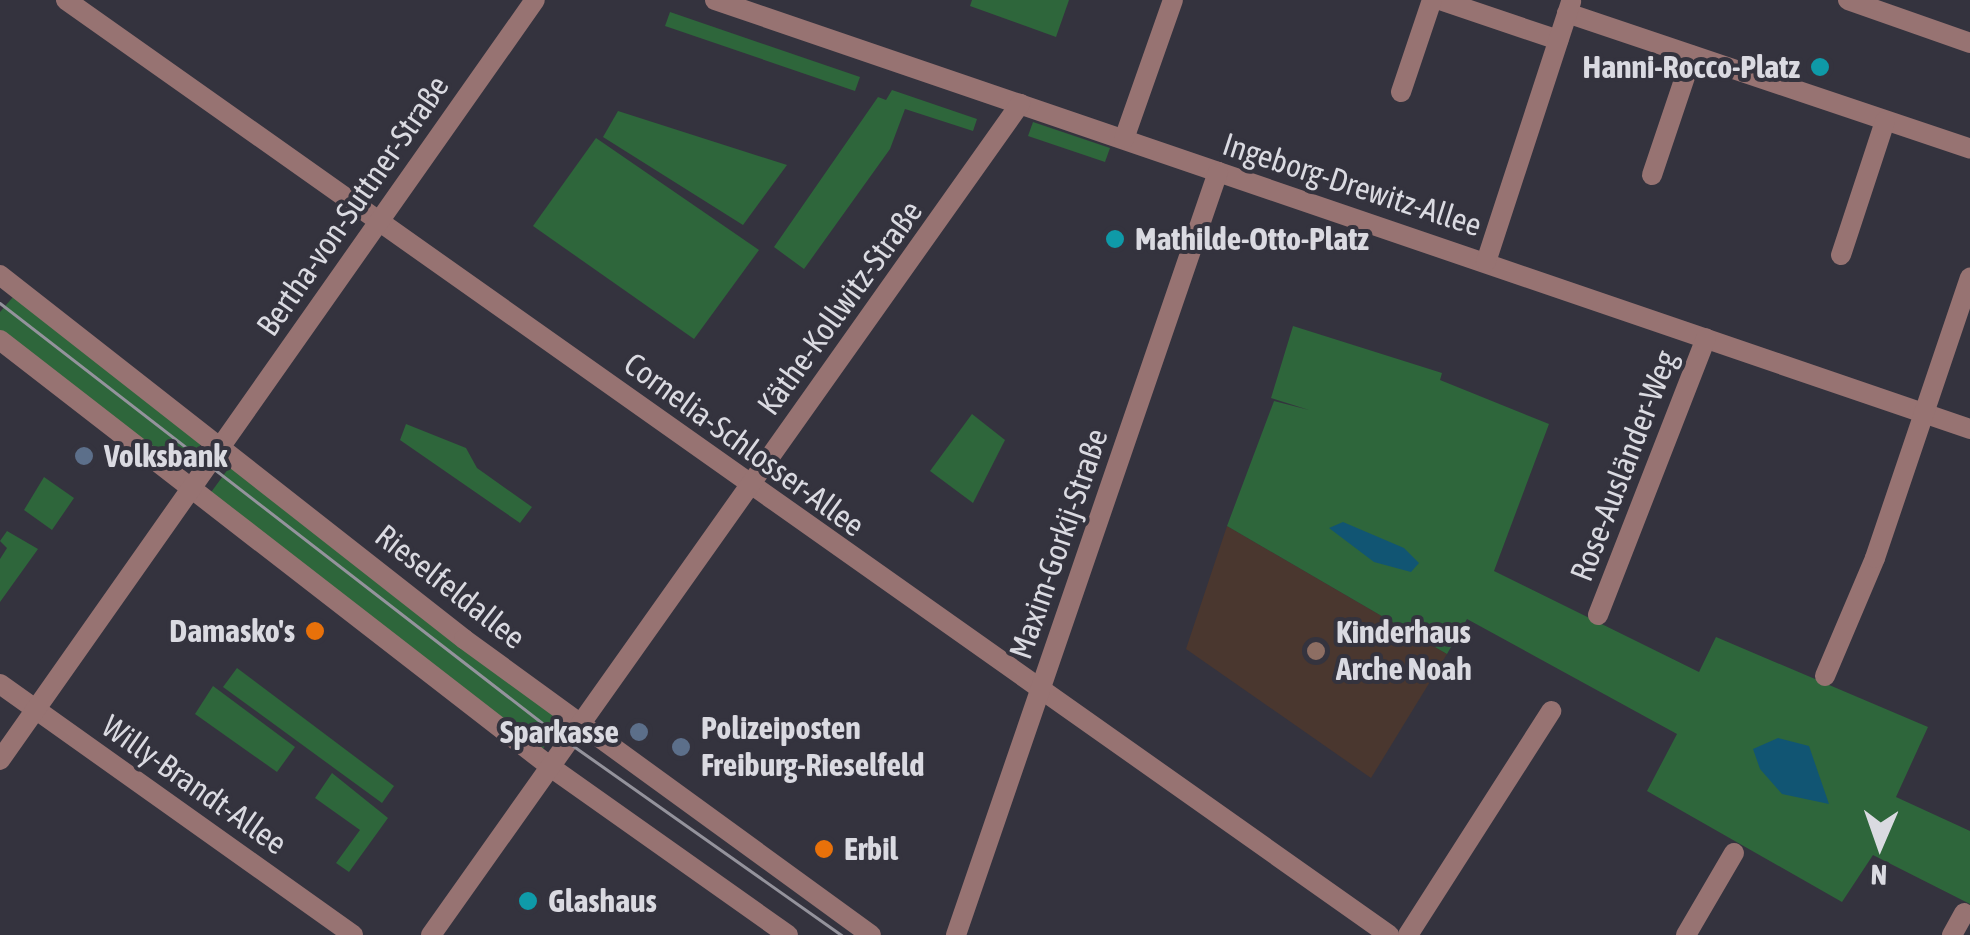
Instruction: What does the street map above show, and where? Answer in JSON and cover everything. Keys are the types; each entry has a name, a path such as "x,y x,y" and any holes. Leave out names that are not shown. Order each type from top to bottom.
{"street":[{"name":"Cornelia-Schlosser-Allee","path":"66,0 1389,935"},
{"name":"Bertha-von-Suttner-Straße","path":"0,760 535,0"},
{"name":"Ingeborg-Drewitz-Allee","path":"715,0 1970,428"},
{"path":"1124,139 1174,0"},
{"path":"1400,92 1432,0"},
{"path":"1440,0 1558,40"},
{"path":"1848,0 1970,43"},
{"path":"1486,262 1569,6 1692,56 1970,149"},
{"path":"1652,174 1692,56"},
{"name":"Käthe-Kollwitz-Straße","path":"431,935 1020,104"},
{"path":"1841,255 1886,121"},
{"name":"Maxim-Gorkij-Straße","path":"956,935 1218,172"},
{"name":"Rieselfeldallee","path":"0,275 220,447 575,735 871,935"},
{"path":"1826,676 1876,558 1970,278"},
{"name":"Rose-Ausländer-Weg","path":"1598,615 1706,338"},
{"path":"0,340 552,768 788,935"},
{"name":"Willy-Brandt-Allee","path":"0,684 354,935"},
{"path":"1408,935 1551,711"},
{"path":"1686,935 1734,853"},
{"path":"1952,935 1964,913"}],"shaded area":[{"name":"Kinderhaus Arche Noah","path":"1227,526 1447,654 1371,778 1186,649"}],"green space":[{"path":"972,0 1069,0 1056,37 970,6"},
{"path":"670,12 860,77 855,91 665,26"},
{"path":"892,90 977,119 973,131 905,109 890,149 804,269 774,247 878,97 886,100"},
{"path":"618,111 787,165 743,225 603,137"},
{"path":"1033,122 1110,148 1105,162 1028,136"},
{"path":"596,138 759,250 694,339 533,226"},
{"path":"13,297 202,443 180,473 0,334 0,312"},
{"path":"1293,326 1442,373 1440,380 1549,424 1494,571 1699,672 1716,637 1928,727 1896,797 1970,831 1970,904 1873,855 1842,902 1647,791 1677,734 1467,619 1447,654 1227,526 1274,401 1309,410 1271,398"},
{"path":"972,414 1005,440 973,503 930,471"},
{"path":"406,424 466,448 477,468 532,507 520,523 400,440"},
{"path":"231,465 562,721 541,752 209,495"},
{"path":"44,477 74,498 52,530 24,510"},
{"path":"7,531 38,549 0,602 0,559 7,548 0,541"},
{"path":"237,668 394,786 382,803 223,687"},
{"path":"213,686 295,747 277,772 195,714"},
{"path":"332,773 388,818 349,872 336,863 360,830 315,798"}],"water":[{"path":"1343,522 1404,548 1419,563 1411,572 1374,562 1329,528"},
{"path":"1778,738 1809,746 1829,804 1782,794 1760,769 1753,749"}],"tram line":[{"path":"0,303 558,735 841,935"}],"place":[{"name":"Hanni-Rocco-Platz","path":"1820,67"},
{"name":"Mathilde-Otto-Platz","path":"1115,239"},
{"name":"Volksbank","path":"84,456"},
{"name":"Damasko's","path":"315,631"},
{"name":"Kinderhaus Arche Noah","path":"1316,651"},
{"name":"Sparkasse","path":"639,732"},
{"name":"Polizeiposten Freiburg-Rieselfeld","path":"681,747"},
{"name":"Erbil","path":"824,849"},
{"name":"Glashaus","path":"528,901"}]}
